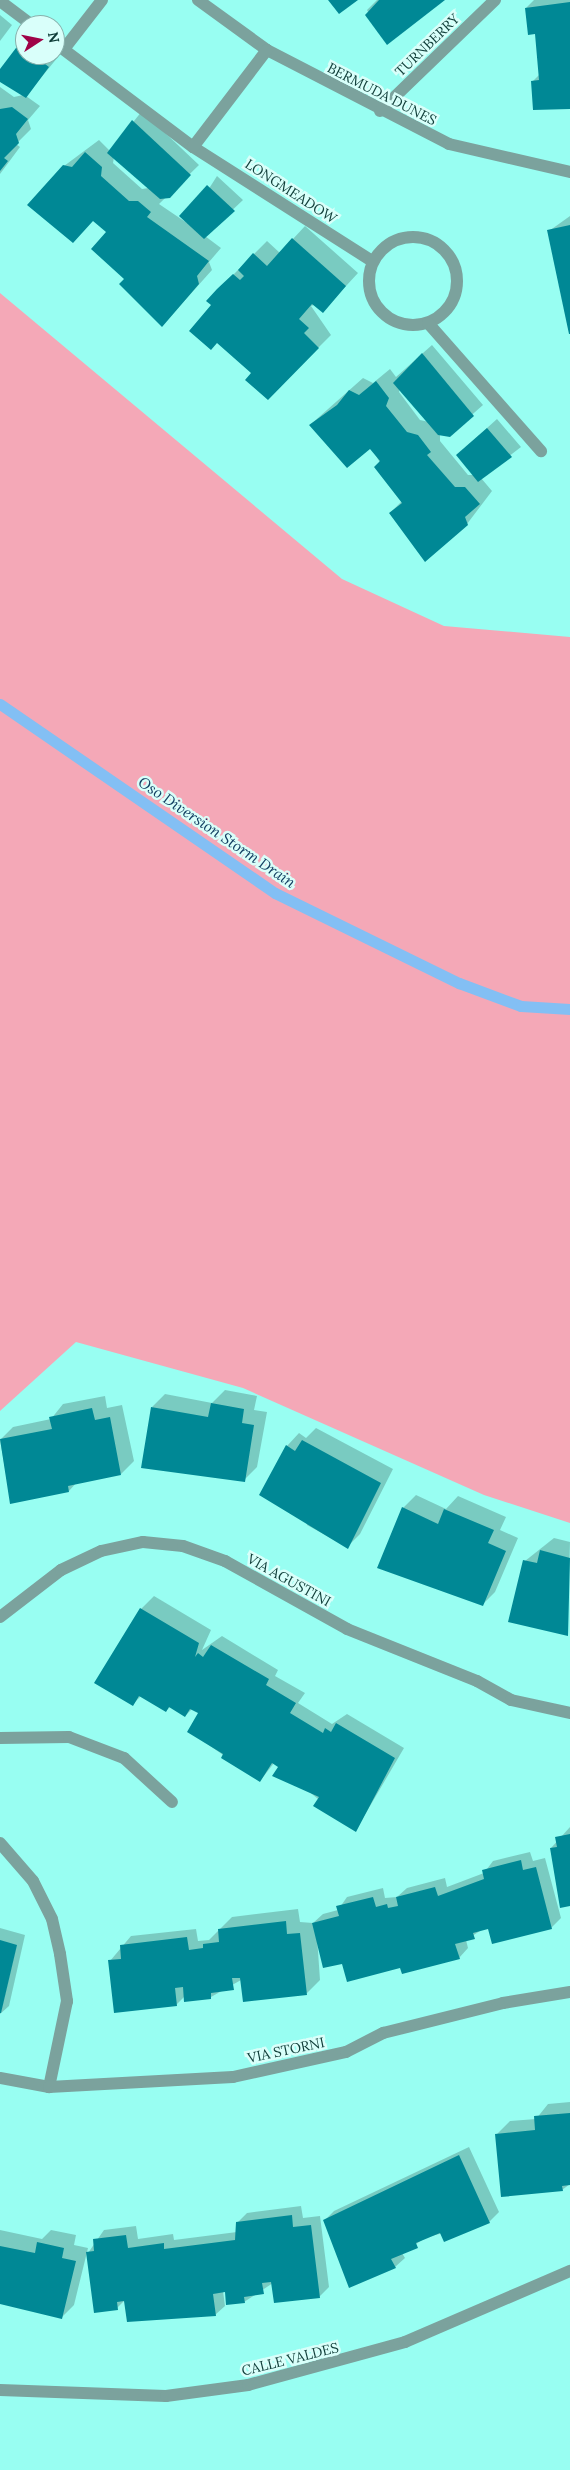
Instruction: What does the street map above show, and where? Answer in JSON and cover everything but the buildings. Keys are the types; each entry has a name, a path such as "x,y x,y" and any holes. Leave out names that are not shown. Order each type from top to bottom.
{"street":[{"name":"LONGMEADOW","path":"65,40 102,0"},
{"name":"BERMUDA DUNES","path":"198,0 267,50 380,112 449,144 570,172"},
{"name":"TURNBERRY","path":"380,112 495,0"},
{"path":"0,1 19,15"},
{"path":"193,147 267,50"},
{"name":"LONGMEADOW","path":"65,51 193,147 372,261"},
{"path":"411,236 426,238 448,253 456,267 458,286 453,301 428,324 407,326 378,309 370,295 372,261 384,246 411,236"},
{"path":"428,324 541,452"},
{"name":"VIA AGUSTINI","path":"0,1617 61,1570 101,1551 143,1542 183,1546 225,1561 347,1629 477,1681 510,1700 570,1713"},
{"path":"0,1738 69,1737 124,1758 172,1802"},
{"path":"0,1843 33,1881 52,1918 60,1954 67,2001 49,2087"},
{"name":"VIA STORNI","path":"0,2078 49,2087 233,2077 346,2052 384,2033 503,2003 570,1992"},
{"name":"CALLE VALDES","path":"0,2390 166,2396 248,2385 404,2342 570,2271"}],"shaded area":[{"path":"0,293 342,579 444,626 570,637 570,1523 484,1495 243,1388 76,1342 0,1411"}],"waterway":[{"name":"Oso Diversion Storm Drain","path":"0,704 275,893 459,983 521,1006 570,1009"}]}
